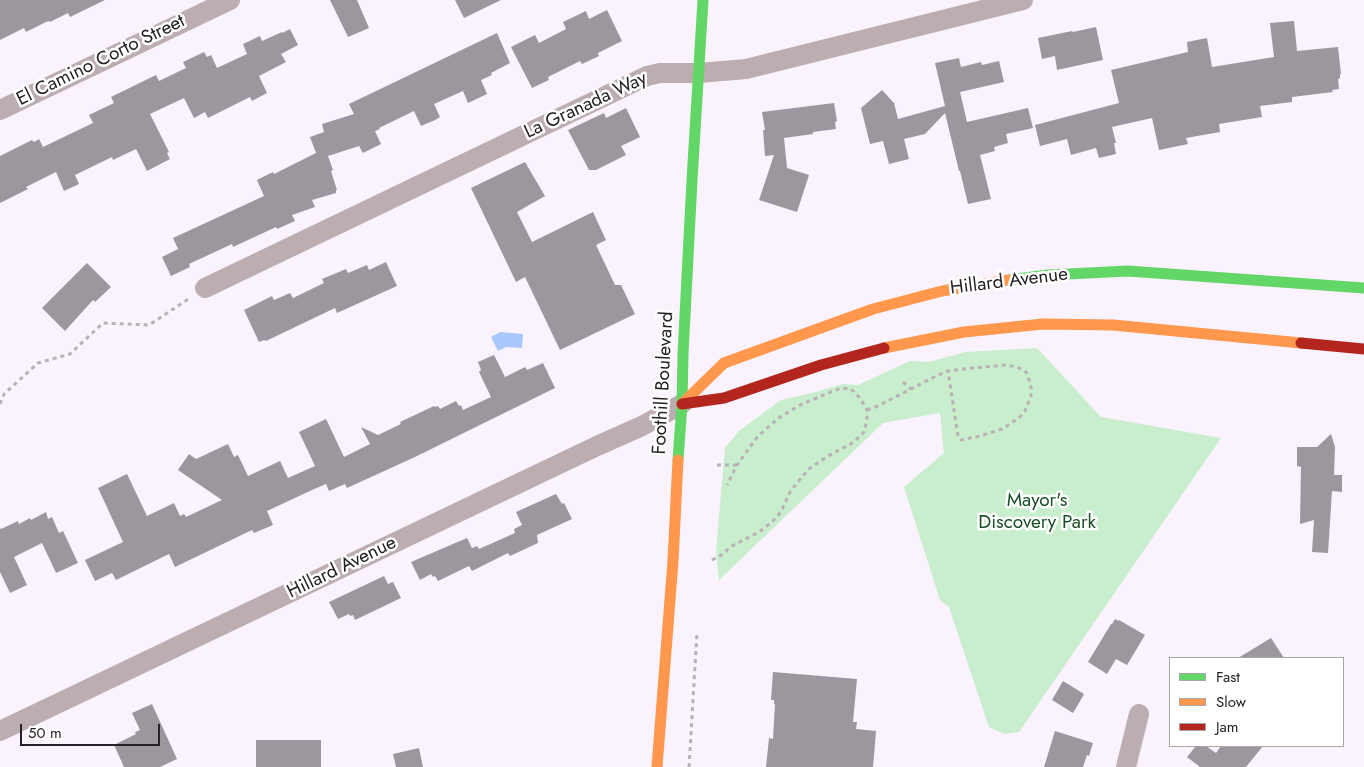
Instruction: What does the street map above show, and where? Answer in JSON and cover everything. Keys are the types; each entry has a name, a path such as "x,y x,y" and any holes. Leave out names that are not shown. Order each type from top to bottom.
{"main road":[{"name":"Foothill Boulevard","path":"658,767 682,404 692,180 703,0"},
{"name":"Hillard Avenue","path":"682,404 724,363 873,309 942,291 990,282 1048,275 1128,271 1364,288"},
{"name":"Hillard Avenue","path":"682,404 724,398 821,365 887,347 964,332 1043,324 1113,325 1364,349"}],"street":[{"name":"El Camino Corto Street","path":"0,110 230,0"},
{"name":"La Granada Way","path":"205,288 647,76 660,73 746,69 1023,0"},
{"name":"Hillard Avenue","path":"0,731 588,450 636,429 682,404"},
{"path":"1126,767 1139,714"}],"path":[{"path":"0,404 4,394 38,363 70,354 102,323 149,325 205,288"},
{"path":"867,410 948,371 1006,365 1017,367 1026,372 1031,386 1031,396 1025,411 1019,418 1002,429 968,440 961,440 958,436 948,371"},
{"path":"903,382 912,389"},
{"path":"712,560 732,546 760,532 772,522 781,512 790,492 810,468 854,442 864,432 867,410 860,398 851,389 841,388 810,401 780,417 758,436 737,464 727,485"},
{"path":"717,465 737,464"},
{"path":"689,767 697,633"}],"green space":[{"name":"Mayor's Discovery Park","path":"1037,348 1101,417 1221,438 1019,732 1004,734 989,727 949,607 940,600 904,487 944,453 940,413 883,423 719,580 716,552 725,448 739,431 781,400 843,384 858,385 910,361 929,362 965,352"}],"water":[{"path":"500,332 523,334 522,348 506,347 498,351 491,337"}],"building":[{"path":"0,0 105,0 70,17 68,13 26,32 24,28 0,40"},
{"path":"330,0 357,0 369,28 348,37"},
{"path":"455,0 501,0 464,18"},
{"path":"607,10 622,41 598,53 599,56 582,64 580,61 548,77 549,80 532,88 511,47 535,35 539,43 566,29 563,22 586,11 589,19"},
{"path":"1294,21 1297,51 1338,47 1341,74 1338,79 1339,89 1332,90 1333,92 1292,97 1292,102 1260,106 1262,117 1219,124 1220,132 1186,138 1188,144 1159,150 1152,118 1112,127 1116,143 1114,143 1116,154 1099,158 1096,148 1071,155 1067,139 1040,146 1035,125 1119,103 1111,70 1188,52 1187,42 1207,38 1212,67 1274,57 1270,23"},
{"path":"1096,27 1103,60 1057,70 1055,56 1042,59 1038,38"},
{"path":"290,29 298,45 281,54 286,62 259,76 267,93 252,101 250,97 208,118 205,112 194,118 184,98 150,114 169,152 167,153 170,159 147,171 136,149 113,160 112,157 75,175 79,184 64,191 56,172 0,203 0,156 32,140 34,142 39,139 43,147 93,123 89,115 114,103 111,97 156,75 159,81 186,68 183,62 204,52 207,57 211,55 217,68 247,54 243,44 260,36 262,41"},
{"path":"497,33 510,63 481,80 487,94 468,103 463,91 434,104 440,117 435,120 421,126 414,111 375,131 381,144 363,153 359,146 328,156 333,170 331,171 337,190 336,193 312,200 315,207 292,215 295,221 277,229 276,227 233,247 232,244 189,264 190,267 171,276 162,257 178,249 173,238 264,196 257,180 273,172 274,174 316,153 310,137 324,132 322,124 354,114 349,104"},
{"path":"959,58 961,67 981,62 982,65 999,61 1004,82 960,92 967,122 1028,108 1033,128 1006,134 1008,143 994,147 995,151 980,155 991,199 968,204 945,113 925,134 904,139 909,159 889,164 883,141 870,144 861,108 882,90 894,103 898,119 945,106 935,63"},
{"path":"834,103 837,121 835,122 836,129 784,138 787,168 809,175 797,212 759,200 774,155 765,156 763,130 765,130 762,112"},
{"path":"626,108 640,137 621,146 626,155 596,170 589,170 568,130 604,113 606,118"},
{"path":"525,162 545,196 517,212 532,242 593,212 606,240 596,245 615,285 621,285 635,314 560,350 525,277 516,282 471,188"},
{"path":"386,262 397,286 337,313 335,308 266,341 259,342 244,310 272,296 274,300 290,293 293,298 324,283 322,279 346,269 348,273 367,265 369,270"},
{"path":"87,263 111,287 95,302 93,300 65,331 42,308"},
{"path":"494,355 505,377 525,367 527,370 543,363 555,388 415,457 347,488 345,484 329,491 326,484 267,511 273,525 254,533 252,530 175,567 169,554 116,580 112,573 95,581 85,560 123,542 98,488 127,474 147,516 174,503 180,516 184,514 186,517 222,500 178,470 189,454 196,459 228,444 234,457 238,455 248,476 280,461 288,478 315,466 299,432 326,419 344,457 370,444 361,427 378,435 434,406 438,406 440,409 456,401 463,410 491,397 479,372 481,370 478,362"},
{"path":"1331,434 1335,447 1334,475 1342,475 1342,492 1332,491 1328,553 1312,552 1314,520 1300,524 1301,467 1297,466 1297,447 1317,447"},
{"path":"556,494 562,504 564,503 572,519 537,535 538,543 510,556 508,553 472,571 469,566 438,581 431,574 420,580 411,562 467,538 472,548 477,546 479,549 515,533 514,529 522,525 516,512"},
{"path":"46,512 48,519 52,517 59,533 63,531 78,563 56,573 42,543 14,557 27,585 10,593 0,572 0,528 18,521 19,524 30,518 31,520"},
{"path":"384,576 388,584 393,582 401,598 355,620 353,615 350,616 349,614 338,619 329,602"},
{"path":"1115,619 1145,635 1127,665 1116,659 1107,674 1088,662"},
{"path":"1271,638 1283,657 1240,657"},
{"path":"773,672 857,679 853,722 857,722 856,729 876,731 873,767 766,767 769,738 773,739 775,704 774,700 771,700"},
{"path":"1063,681 1084,694 1073,713 1052,700"},
{"path":"152,704 177,759 160,767 124,767 114,745 140,730 132,713"},
{"path":"1055,731 1093,743 1083,767 1044,767"},
{"path":"256,740 321,740 321,767 256,767"},
{"path":"1195,747 1207,747 1216,753 1220,747 1262,747 1246,767 1200,767 1187,757"},
{"path":"419,748 423,767 396,767 393,754"}],"traffic: fast":[{"path":"678,460 703,0"},
{"path":"1009,280 1048,275 1128,271 1364,288"}],"traffic: slow":[{"path":"682,404 724,363 873,309 942,291 1009,280"},
{"path":"884,348 964,332 1043,324 1113,325 1301,343"},
{"path":"657,767 673,561 678,460"}],"traffic: jam":[{"path":"1301,343 1364,349"},
{"path":"682,404 724,398 821,365 884,348"}]}
